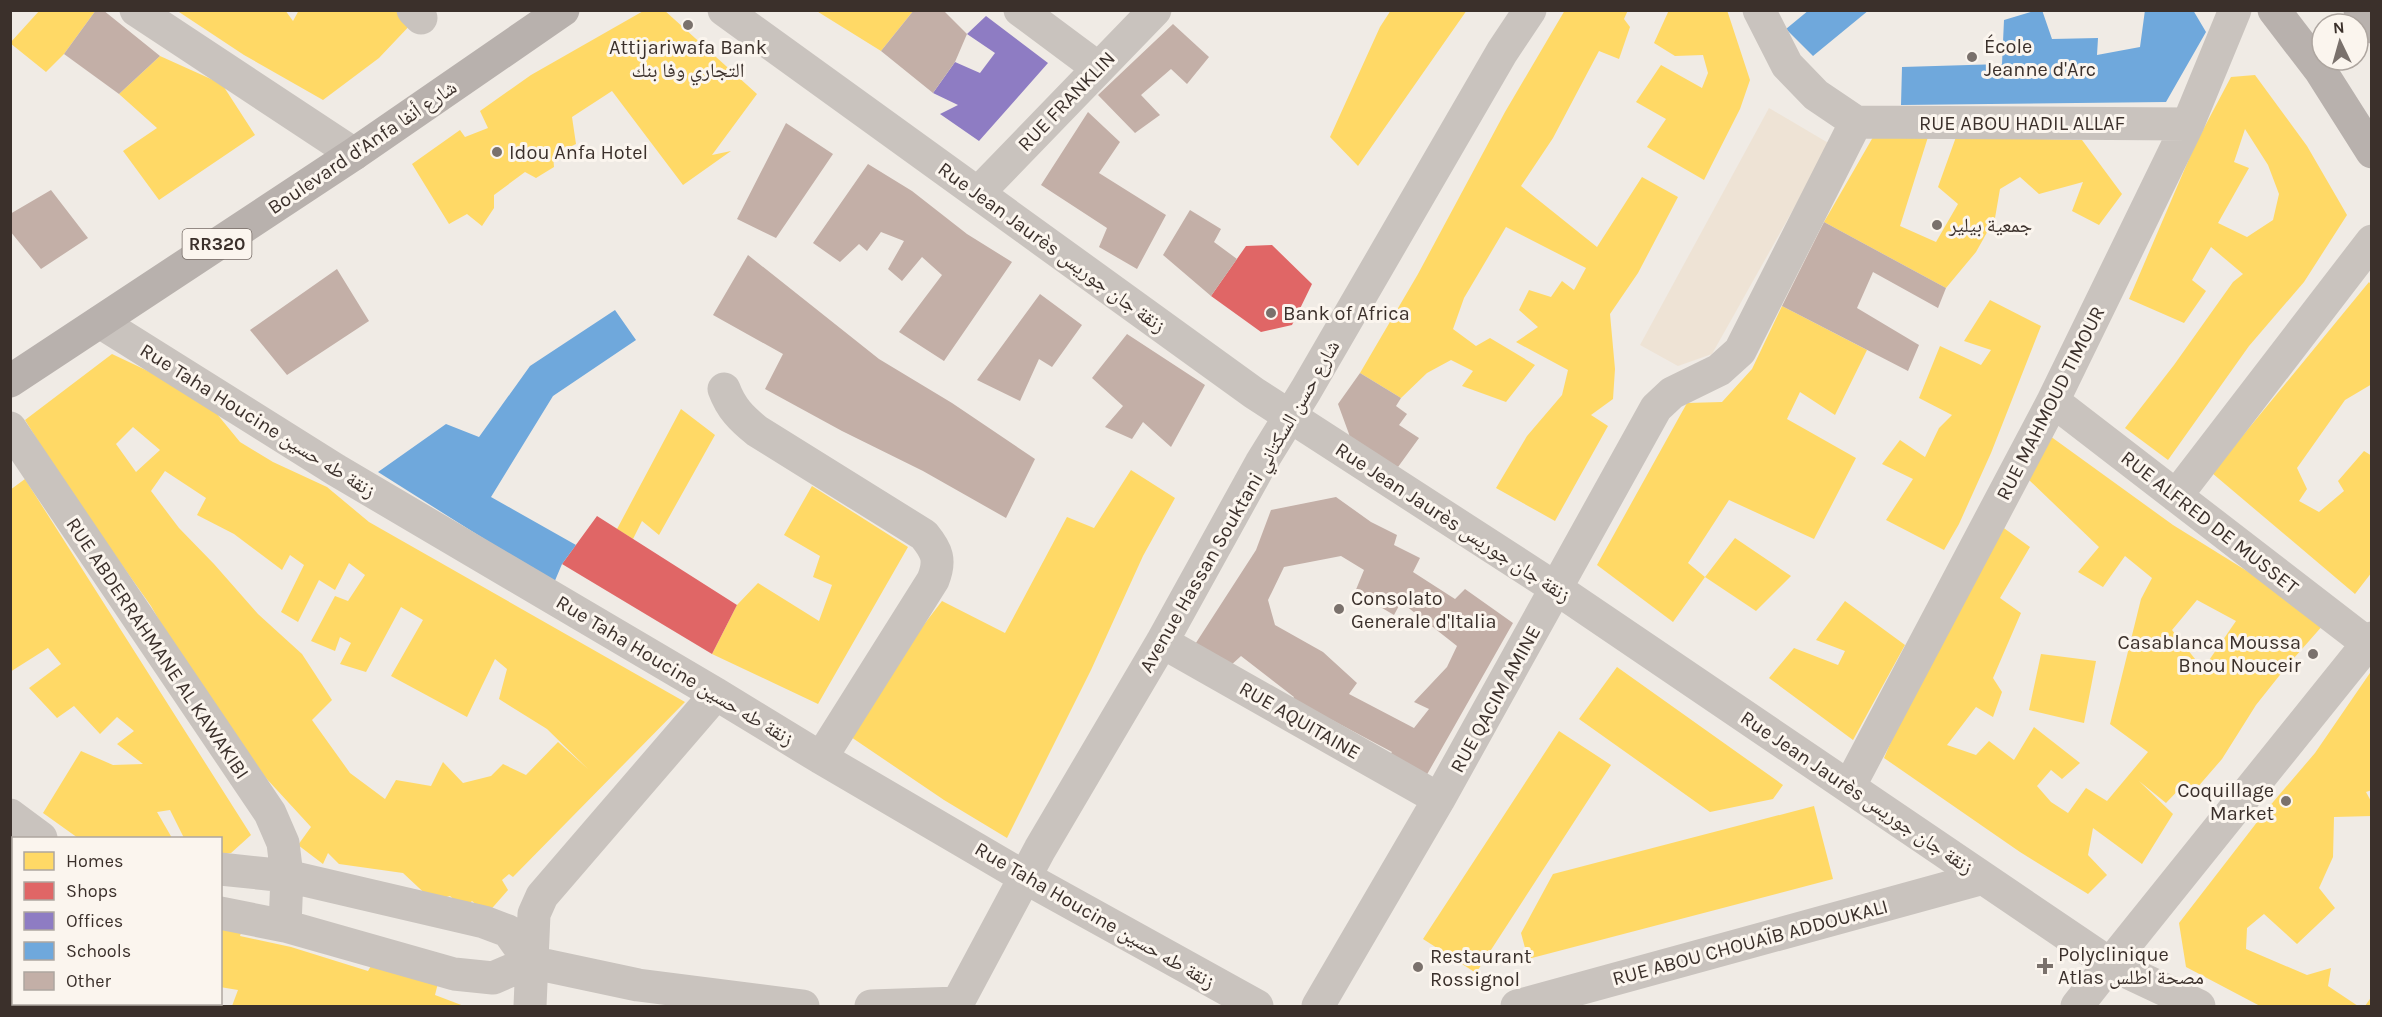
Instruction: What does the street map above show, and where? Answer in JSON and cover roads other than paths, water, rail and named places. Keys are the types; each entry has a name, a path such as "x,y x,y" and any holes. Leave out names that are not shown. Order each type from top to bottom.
{"main road":[{"name":"Boulevard d'Anfa شارع أنفا","path":"10,381 354,154 563,10"},
{"path":"2274,10 2320,70 2372,152"},
{"path":"2360,10 2372,27"}],"street":[{"path":"136,10 354,154"},
{"name":"Rue Jean Jaurès زنقة جان جوريس","path":"724,10 1290,416 1557,589 2109,964 2199,1006"},
{"path":"1020,10 1098,68"},
{"name":"RUE FRANKLIN","path":"978,193 1155,10"},
{"name":"Avenue Hassan Souktani شارع حسن السكتاني","path":"957,1005 1040,849 1502,52 1530,10"},
{"name":"RUE MAHMOUD TIMOUR","path":"1849,787 2053,401 2188,124 2235,10"},
{"path":"1763,12 1787,65 1816,95 1856,122"},
{"name":"RUE ABOU HADIL ALLAF","path":"1856,122 2188,124"},
{"name":"RUE QACIM AMINE","path":"1318,1006 1439,799 1656,408 1672,393 1719,370 1740,351 1856,122"},
{"path":"2176,496 2372,241"},
{"name":"Rue Taha Houcine زنقة طه حسين","path":"100,322 336,470 717,694 821,758 1026,878 1257,1006"},
{"path":"724,389 739,416 757,431 924,535 935,548 938,556 938,568 933,580 821,758"},
{"name":"RUE ALFRED DE MUSSET","path":"2053,401 2369,641"},
{"name":"RUE ABDERRAHMANE AL KAWAKIBI","path":"10,428 270,813 283,843 287,876 285,926"},
{"path":"2078,1006 2109,964 2369,641"},
{"name":"RUE AQUITAINE","path":"1162,642 1439,799"},
{"path":"530,1006 532,988 530,962 534,914 542,896 717,694"},
{"path":"10,815 40,837"},
{"path":"222,869 287,876 484,922 508,931 530,962"},
{"name":"RUE ABOU CHOUAÏB ADDOUKALI","path":"1517,1006 1983,878"},
{"path":"222,913 285,926 454,974 493,978 530,962 638,985 803,1006"},
{"path":"871,1006 957,1005"}],"place":[{"name":"Attijariwafa Bank التجاري وفا بنك","path":"688,25"},
{"name":"École Jeanne d'Arc","path":"1972,57"},
{"name":"Idou Anfa Hotel","path":"497,152"},
{"name":"جمعية بيلير","path":"1937,225"},
{"name":"Bank of Africa","path":"1271,313"},
{"name":"Consolato Generale d'Italia","path":"1339,609"},
{"name":"Casablanca Moussa Bnou Nouceir","path":"2313,654"},
{"name":"Coquillage Market","path":"2286,801"},
{"name":"Polyclinique Atlas مصحة اطلس","path":"2045,966"},
{"name":"Restaurant Rossignol","path":"1418,967"}]}
